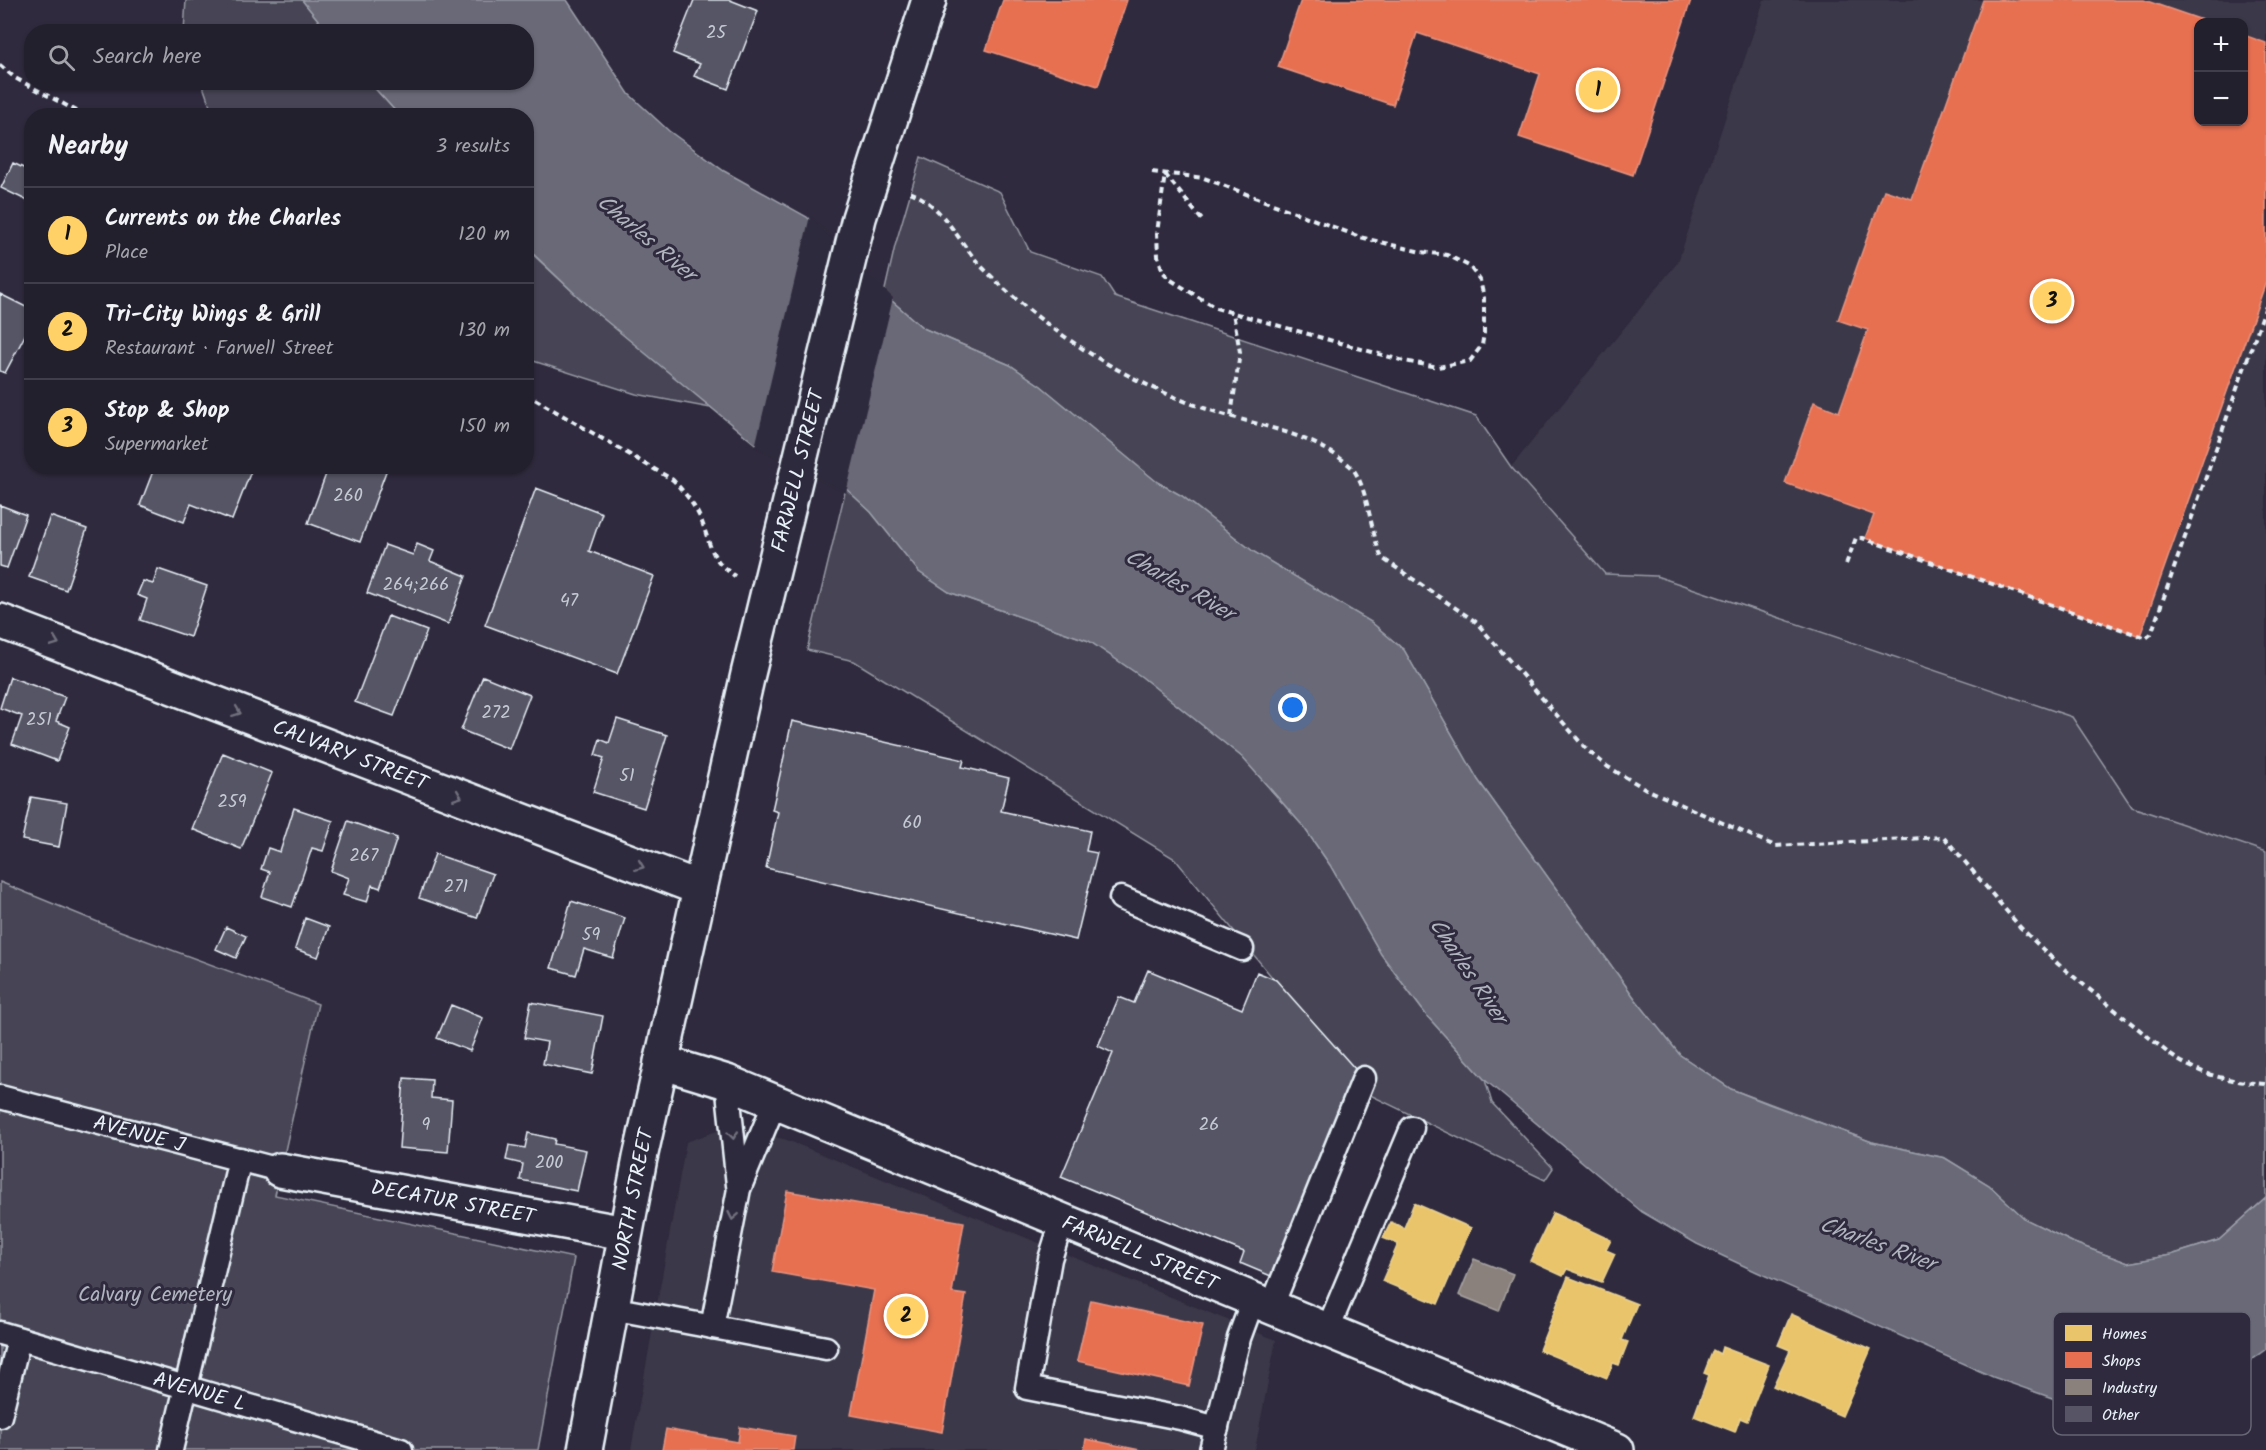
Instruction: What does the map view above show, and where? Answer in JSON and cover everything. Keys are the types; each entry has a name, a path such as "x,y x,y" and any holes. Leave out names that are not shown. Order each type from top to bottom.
{"street":[{"name":"FARWELL STREET","path":"686,949 748,674 859,218 929,0"},
{"name":"CALVARY STREET","path":"0,621 699,888"},
{"name":"NORTH STREET","path":"585,1450 625,1233 686,949"},
{"name":"FARWELL STREET","path":"661,1062 727,1082 1327,1330 1569,1441 1617,1450"},
{"name":"DECATUR STREET","path":"280,1170 625,1233"}],"lane":[{"path":"1120,898 1242,949"},
{"path":"1062,1221 1050,1259 1027,1388 1180,1418 1214,1439 1239,1338 1262,1304 1364,1078"},
{"path":"727,1082 739,1188"},
{"name":"AVENUE J","path":"0,1097 280,1170"},
{"path":"712,1327 739,1188 775,1102"},
{"path":"1327,1330 1412,1128"},
{"path":"171,1450 240,1159"},
{"path":"611,1308 826,1348"},
{"path":"0,1416 10,1336"},
{"name":"AVENUE L","path":"10,1336 400,1450"}],"path":[{"path":"0,65 24,83"},
{"path":"37,90 71,108"},
{"path":"1152,172 1204,177 1360,237 1421,252 1448,255 1469,266 1480,280 1484,298 1482,345 1470,361 1438,367 1404,360 1216,308 1171,280 1163,272 1158,256 1156,232 1165,174"},
{"path":"1165,174 1202,220"},
{"path":"910,192 934,204 968,252 997,282 1061,334 1118,369 1173,397 1309,440 1334,452 1353,467 1363,491 1375,544 1382,558 1476,622 1587,750 1608,768 1646,789 1775,846 1944,837 2020,927 2058,964 2191,1068 2211,1075 2266,1084"},
{"path":"1846,564 1856,538 1862,538 2146,638 2151,634 2266,306"},
{"path":"1231,416 1239,360 1233,313"},
{"path":"534,399 673,480 690,497 702,521 710,549 720,566 735,576"}],"shaded area":[{"path":"1764,0 2266,0 2266,852 2132,807 2072,717 1656,576 1605,574 1511,467 1678,262"},
{"path":"731,1126 787,1140 1276,1340 1255,1450 631,1450 686,1142"}],"green space":[{"path":"186,0 302,0 321,24 184,24"},
{"path":"204,90 376,90 393,108 211,108"},
{"path":"921,157 1000,192 1030,252 1102,277 1115,297 1476,416 1511,467 1605,574 1656,576 2072,717 2132,807 2266,852 2266,1198 2219,1240 2171,1255 2128,1263 2074,1243 2025,1219 1989,1185 1945,1158 1872,1142 1731,1089 1680,1055 1636,1000 1478,780 1404,650 1371,622 1254,552 1182,496 1157,482 1041,386 1010,365 923,328 884,294 895,246"},
{"path":"534,255 588,306 716,409 636,394 534,361"},
{"path":"846,488 871,512 919,572 949,592 1089,641 1142,677 1242,757 1303,826 1330,865 1381,954 1427,1016 1485,1080 1492,1103 1553,1168 1545,1180 1368,1094 1175,859 854,661 807,650"},
{"name":"Calvary Cemetery","path":"0,882 115,929 318,1004 275,1195 574,1258 538,1450 0,1450"}],"water":[{"name":"Charles River","path":"302,0 567,0 629,94 669,131 724,171 807,217 884,294 923,328 1010,365 1041,386 1157,482 1182,496 1254,552 1371,622 1404,650 1478,780 1636,1000 1680,1055 1731,1089 1769,1104 1872,1142 1945,1158 1989,1185 2025,1219 2074,1243 2128,1263 2171,1255 2219,1240 2266,1198 2266,1349 2251,1360 2251,1312 2053,1312 2053,1398 1993,1377 1757,1272 1697,1244 1642,1212 1485,1080 1427,1016 1381,954 1330,865 1303,826 1242,757 1142,677 1089,641 949,592 919,572 871,512 846,489 759,447 588,306 534,255 534,108 393,108 376,90 534,90 534,24 321,24"}],"pier":[{"path":"810,216 893,298 846,493 755,447"}],"building: Homes":[{"path":"1414,1203 1471,1228 1438,1304 1382,1281 1398,1244 1383,1238 1391,1222 1404,1228"},
{"path":"1553,1213 1611,1240 1606,1250 1615,1254 1602,1282 1567,1269 1563,1276 1530,1261"},
{"path":"1568,1277 1637,1304 1622,1340 1628,1342 1619,1365 1613,1363 1607,1378 1539,1350"},
{"path":"1791,1314 1871,1349 1842,1416 1773,1386 1790,1350 1778,1345"},
{"path":"1722,1347 1769,1365 1747,1421 1740,1418 1735,1432 1694,1416 1709,1375 1704,1373 1713,1350 1720,1354"}],"building: Shops":[{"path":"1003,0 1127,0 1098,86 986,50"},
{"path":"1301,0 1691,0 1633,175 1519,137 1540,74 1417,33 1393,105 1278,67"},
{"path":"1983,0 2144,0 2196,18 2194,18 2194,126 2248,126 2248,36 2266,43 2266,282 2140,636 1865,538 1874,515 1785,483 1814,402 1839,412 1868,330 1838,320 1884,190 1912,199"},
{"path":"787,1191 964,1222 952,1293 966,1295 942,1432 851,1415 874,1290 772,1272"},
{"path":"1091,1300 1203,1325 1189,1386 1077,1361"},
{"path":"740,1427 795,1436 793,1450 662,1450 666,1429 738,1442"},
{"path":"1086,1439 1140,1450 1084,1450"}],"building: Industry":[{"path":"1474,1259 1513,1274 1499,1311 1459,1295"}],"building: Other":[{"path":"694,0 730,0 758,11 728,89 694,76 700,64 673,53"},
{"path":"13,163 24,168 24,199 1,188"},
{"path":"0,294 24,306 24,337 5,373 0,371"},
{"path":"152,474 250,474 232,520 191,504 184,522 140,505"},
{"path":"326,474 385,474 360,542 308,523"},
{"path":"536,488 602,513 589,551 654,576 617,674 485,625"},
{"path":"0,505 26,515 7,568 0,566"},
{"path":"50,516 87,529 66,590 29,577"},
{"path":"417,544 434,551 430,561 466,576 448,624 367,593 385,545 413,555"},
{"path":"158,569 207,586 190,637 140,620 147,599 137,595 143,581 153,584"},
{"path":"388,616 427,631 394,716 355,702"},
{"path":"483,676 530,695 509,749 461,730"},
{"path":"10,677 65,697 56,721 70,727 57,761 12,744 22,716 0,708"},
{"path":"617,719 667,735 644,808 593,792 604,758 595,755 600,739 609,743"},
{"path":"792,721 964,760 962,767 1009,778 1001,811 1090,831 1086,851 1097,853 1076,940 766,868 778,812 772,810"},
{"path":"223,753 272,773 241,849 192,829"},
{"path":"31,797 67,803 59,847 22,840"},
{"path":"294,808 333,821 323,851 312,848 292,907 262,897 270,872 261,869 268,848 280,852"},
{"path":"348,821 397,838 380,888 372,885 367,902 343,895 349,878 331,871"},
{"path":"435,854 493,874 477,918 419,898"},
{"path":"571,901 625,918 613,958 584,949 576,975 551,968"},
{"path":"305,918 329,927 318,957 295,949"},
{"path":"226,927 246,936 236,958 216,949"},
{"path":"1148,970 1242,1009 1257,972 1276,980 1356,1070 1271,1276 1240,1263 1244,1252 1061,1177 1113,1053 1098,1046 1119,997 1134,1003"},
{"path":"531,1002 603,1016 592,1074 543,1064 547,1042 524,1038"},
{"path":"451,1005 483,1018 470,1051 437,1038"},
{"path":"404,1078 432,1080 431,1098 452,1100 448,1152 399,1148"},
{"path":"528,1133 555,1139 554,1144 586,1150 577,1191 520,1180 523,1164 506,1160 509,1145 525,1148"}],"place":[{"name":"Currents on the Charles","path":"1598,90"},
{"name":"Stop & Shop","path":"2052,301"},
{"name":"Tri-City Wings & Grill","path":"906,1316"}]}
